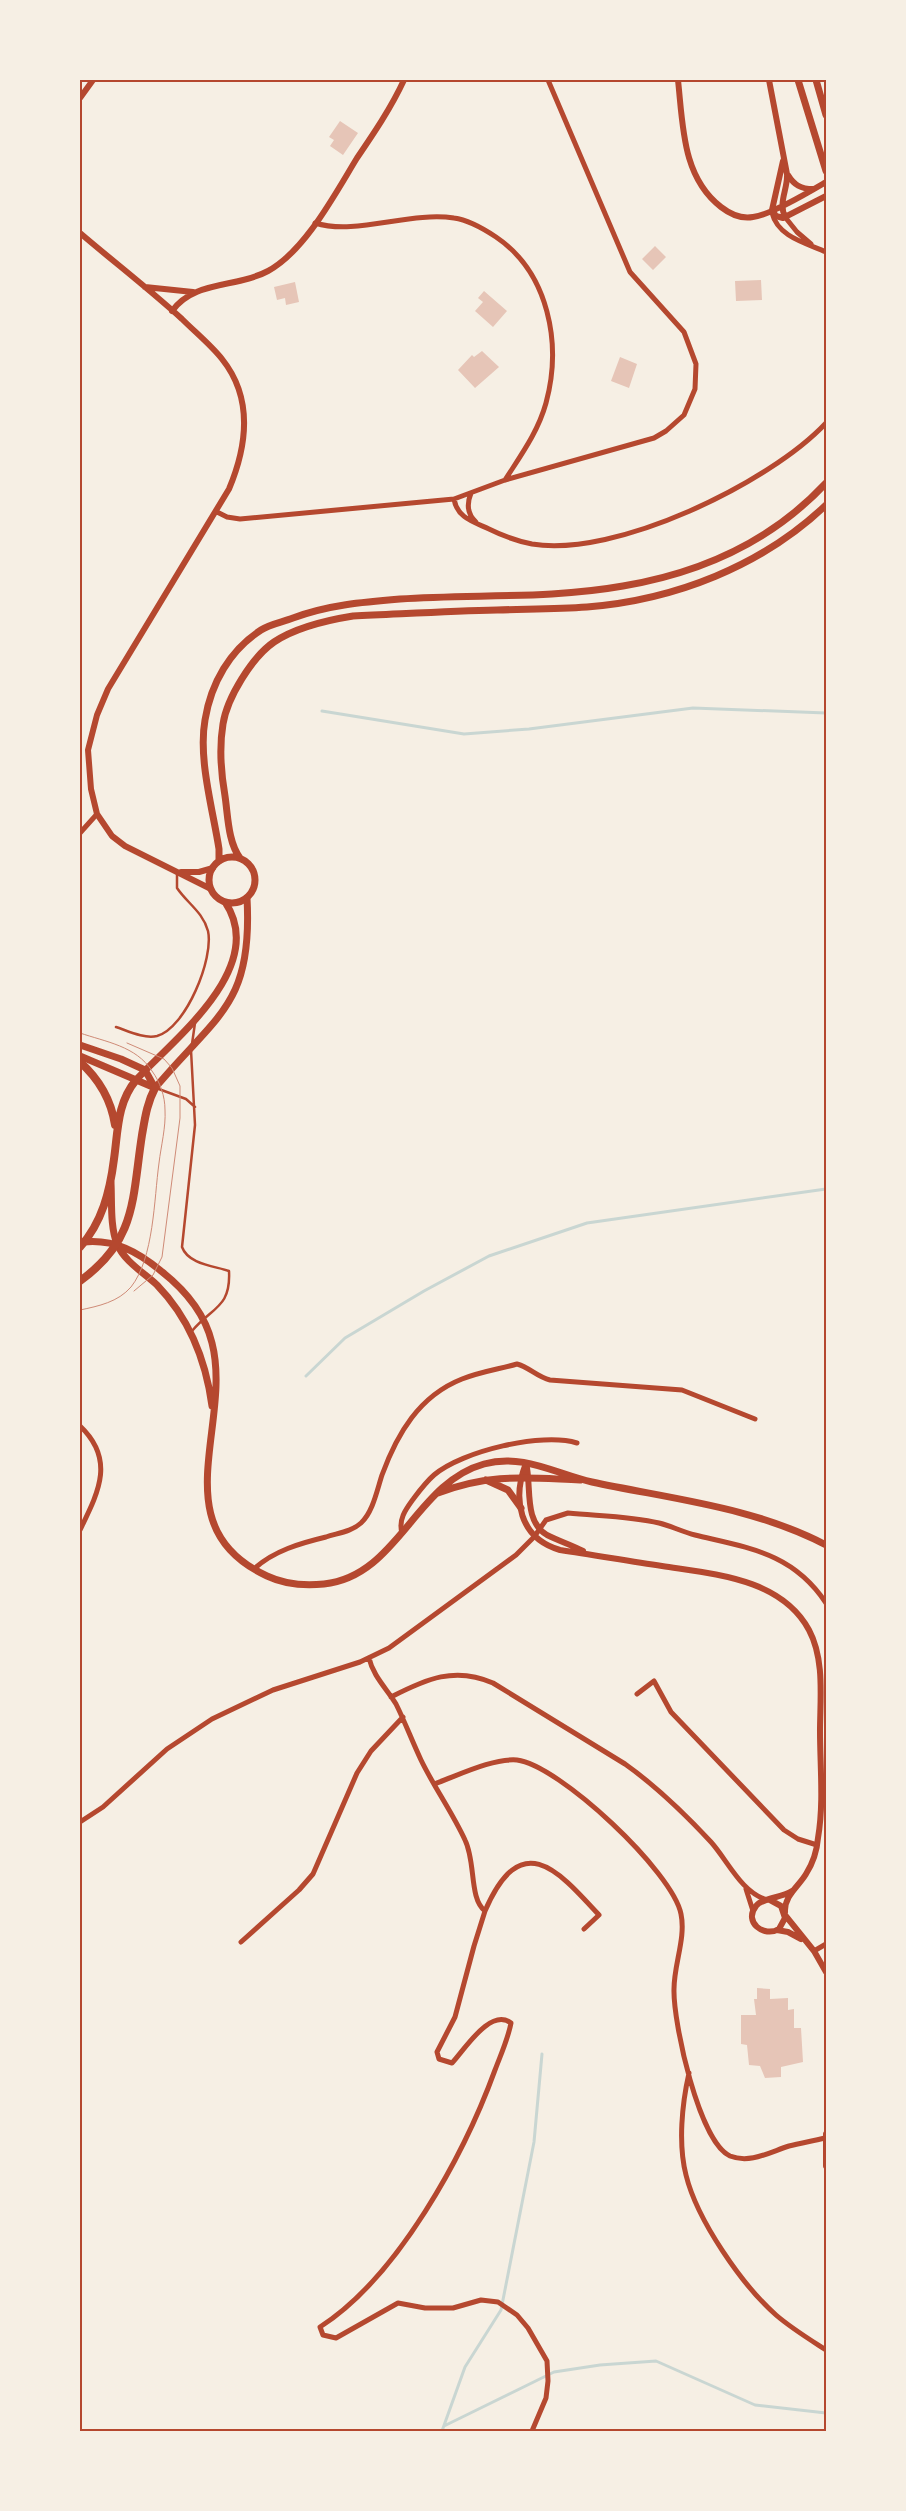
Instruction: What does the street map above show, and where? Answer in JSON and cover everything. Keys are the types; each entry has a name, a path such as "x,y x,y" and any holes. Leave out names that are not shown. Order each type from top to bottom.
{"main road":[{"path":"798,80 826,171"},
{"path":"816,80 826,115"},
{"path":"219,862 220,849 204,748 204,720 212,692 224,666 243,644 264,628 308,612 370,601 587,592 646,582 700,567 756,540 794,515 826,483"},
{"path":"240,858 227,858 219,862 213,868 209,878 211,889 217,898 225,902 238,903 247,898 254,886 255,875 250,865 240,858 233,846 224,787 221,743 223,723 246,671 258,656 275,642 327,620 353,616 588,607 650,597 704,582 732,570 764,553 803,527 826,505"},
{"path":"80,1281 103,1262 118,1245 130,1211 147,1106 155,1088 221,1016 239,984 248,943 247,898"},
{"path":"82,1245 102,1210 111,1178 122,1100 136,1080 197,1018 219,991 232,962 234,933 232,918 225,902"},
{"path":"80,1044 121,1058 145,1070 155,1088"},
{"path":"80,1056 155,1088"},
{"path":"80,1062 94,1076 106,1094 114,1118 116,1140"},
{"path":"111,1178 113,1224 118,1245 128,1260 172,1302 191,1332 206,1376 213,1421"},
{"path":"82,1245 99,1242 118,1245 138,1253 166,1274 184,1293 203,1318 212,1342 216,1387 206,1478 210,1515 214,1526 230,1548 254,1569 269,1577 292,1583 316,1585 348,1579 373,1563 402,1533 434,1495 453,1478 477,1466 503,1461 526,1463 556,1470 588,1481 764,1519 792,1529 826,1546"},
{"path":"434,1495 483,1479 520,1477 588,1481"},
{"path":"483,1479 508,1490 521,1508"}],"street":[{"path":"80,98 93,80"},
{"path":"144,287 155,290 194,292 246,280 268,272 284,260 315,223 393,102 404,80"},
{"path":"217,512 227,517 240,519 454,499 505,480 640,443 666,431 676,424 687,409 695,389 697,377 694,355 684,332 630,272 548,80"},
{"path":"678,80 687,150 694,176 712,200 732,214 754,217 772,210 826,182"},
{"path":"769,80 788,184 782,205 785,217 797,232 816,247"},
{"path":"784,158 772,210 774,220 787,233 799,241 826,252"},
{"path":"786,169 796,185 814,189"},
{"path":"772,210 778,217 785,217 826,196"},
{"path":"315,223 337,227 406,218 456,218 488,232 505,243 532,272 547,308 552,370 550,388 540,421 505,480"},
{"path":"80,233 172,311 222,359 235,380 240,394 245,424 242,454 229,489 217,512 108,689 97,715 88,750 88,770 97,814 117,841 211,889"},
{"path":"172,311 181,300 194,292"},
{"path":"454,499 457,509 464,517 510,538 532,544 558,545 610,539 642,530 743,486 808,441 826,423"},
{"path":"471,493 468,502 470,513 483,526"},
{"path":"80,833 97,814"},
{"path":"177,872 200,872 213,868"},
{"path":"254,1569 263,1561 284,1550 347,1531 361,1523 370,1508 400,1433 414,1414 432,1397 462,1379 517,1364 524,1366 538,1377 550,1380 682,1390 755,1419"},
{"path":"80,1426 96,1447 101,1474 98,1492 80,1530"},
{"path":"402,1533 400,1524 412,1502 434,1475 454,1463 482,1451 546,1438 566,1439 577,1442"},
{"path":"526,1463 520,1477 521,1508 524,1522 534,1537 552,1548 707,1572 741,1580 774,1596 801,1618 816,1646 820,1679 820,1821 817,1845 810,1867 787,1900 784,1922 777,1930"},
{"path":"526,1463 530,1478 531,1514 540,1529 587,1553"},
{"path":"80,1822 102,1807 167,1749 212,1719 273,1690 369,1658 413,1632 516,1554 550,1518 568,1513 658,1523 690,1534 736,1544 762,1552 802,1574 814,1585 826,1602"},
{"path":"369,1658 376,1674 403,1717 420,1759 469,1849 474,1868 476,1899 486,1911"},
{"path":"391,1697 426,1680 450,1674 471,1675 493,1683 625,1764 645,1779 712,1842 745,1886 756,1895 779,1904 814,1951 826,1972"},
{"path":"637,1694 654,1681 671,1712 784,1830 798,1840 817,1845"},
{"path":"241,1942 299,1890 313,1874 357,1773 371,1752 403,1717"},
{"path":"434,1784 496,1762 515,1760 524,1762 558,1781 618,1828 638,1848 668,1886 681,1913 682,1930 675,1968 674,1996 677,2025 689,2072 708,2131 718,2147 730,2156 752,2158 825,2138"},
{"path":"532,2431 546,2398 548,2381 546,2361 528,2328 517,2315 498,2302 481,2300 453,2308 425,2308 398,2303 336,2338 323,2336 320,2327 341,2313 376,2277 402,2243 435,2195 482,2105 511,2023 505,2018 497,2018 488,2022 452,2063 439,2059 437,2052 455,2017 474,1946 493,1894 508,1874 523,1865 539,1864 561,1874 599,1915 584,1929"},
{"path":"745,1886 754,1922 760,1930 767,1932 777,1930 795,1935 814,1951"},
{"path":"753,1912 758,1904 785,1895 796,1887"},
{"path":"814,1951 826,1944"},
{"path":"689,2072 684,2105 683,2154 686,2174 694,2198 720,2245 757,2295 782,2320 826,2350"},
{"path":"826,2134 826,2166"}],"lane":[{"path":"116,1027 147,1036 164,1033 184,1010 202,975 208,952 208,930 199,913 176,886 177,872"},
{"path":"191,1332 203,1318 222,1304 227,1296 230,1282 229,1271 193,1260 186,1255 182,1248 195,1107 192,1049 197,1018"},
{"path":"155,1088 186,1098 195,1107"}],"building":[{"path":"340,121 358,133 343,155 330,146 334,140 329,137"},
{"path":"655,246 666,257 653,270 642,259"},
{"path":"761,280 762,300 736,301 735,281"},
{"path":"295,282 299,302 286,305 285,298 277,300 274,287"},
{"path":"484,291 507,311 493,327 475,311 483,302 478,298"},
{"path":"482,351 499,367 475,388 458,370 472,355 474,357"},
{"path":"620,357 637,364 629,388 611,381"},
{"path":"757,1988 770,1989 770,1999 788,1998 788,2010 794,2009 794,2028 801,2028 803,2062 781,2067 781,2077 765,2078 760,2066 749,2065 747,2045 741,2044 741,2015 756,2015 754,1999 757,1999"}],"waterway":[{"path":"322,711 464,734 529,729 693,708 826,713"},
{"path":"306,1376 345,1338 424,1291 489,1256 587,1223 826,1189"},
{"path":"442,2431 465,2367 501,2310 534,2142 542,2054"},
{"path":"444,2426 554,2372 600,2365 656,2361 755,2405 826,2413"}],"tram line":[{"path":"80,1033 110,1042 138,1056 155,1075 160,1084 165,1116 152,1228 149,1245 139,1275 131,1287 114,1300 80,1310"},
{"path":"127,1043 164,1059 172,1068 180,1086 180,1118 162,1257 153,1275 134,1291"}]}
